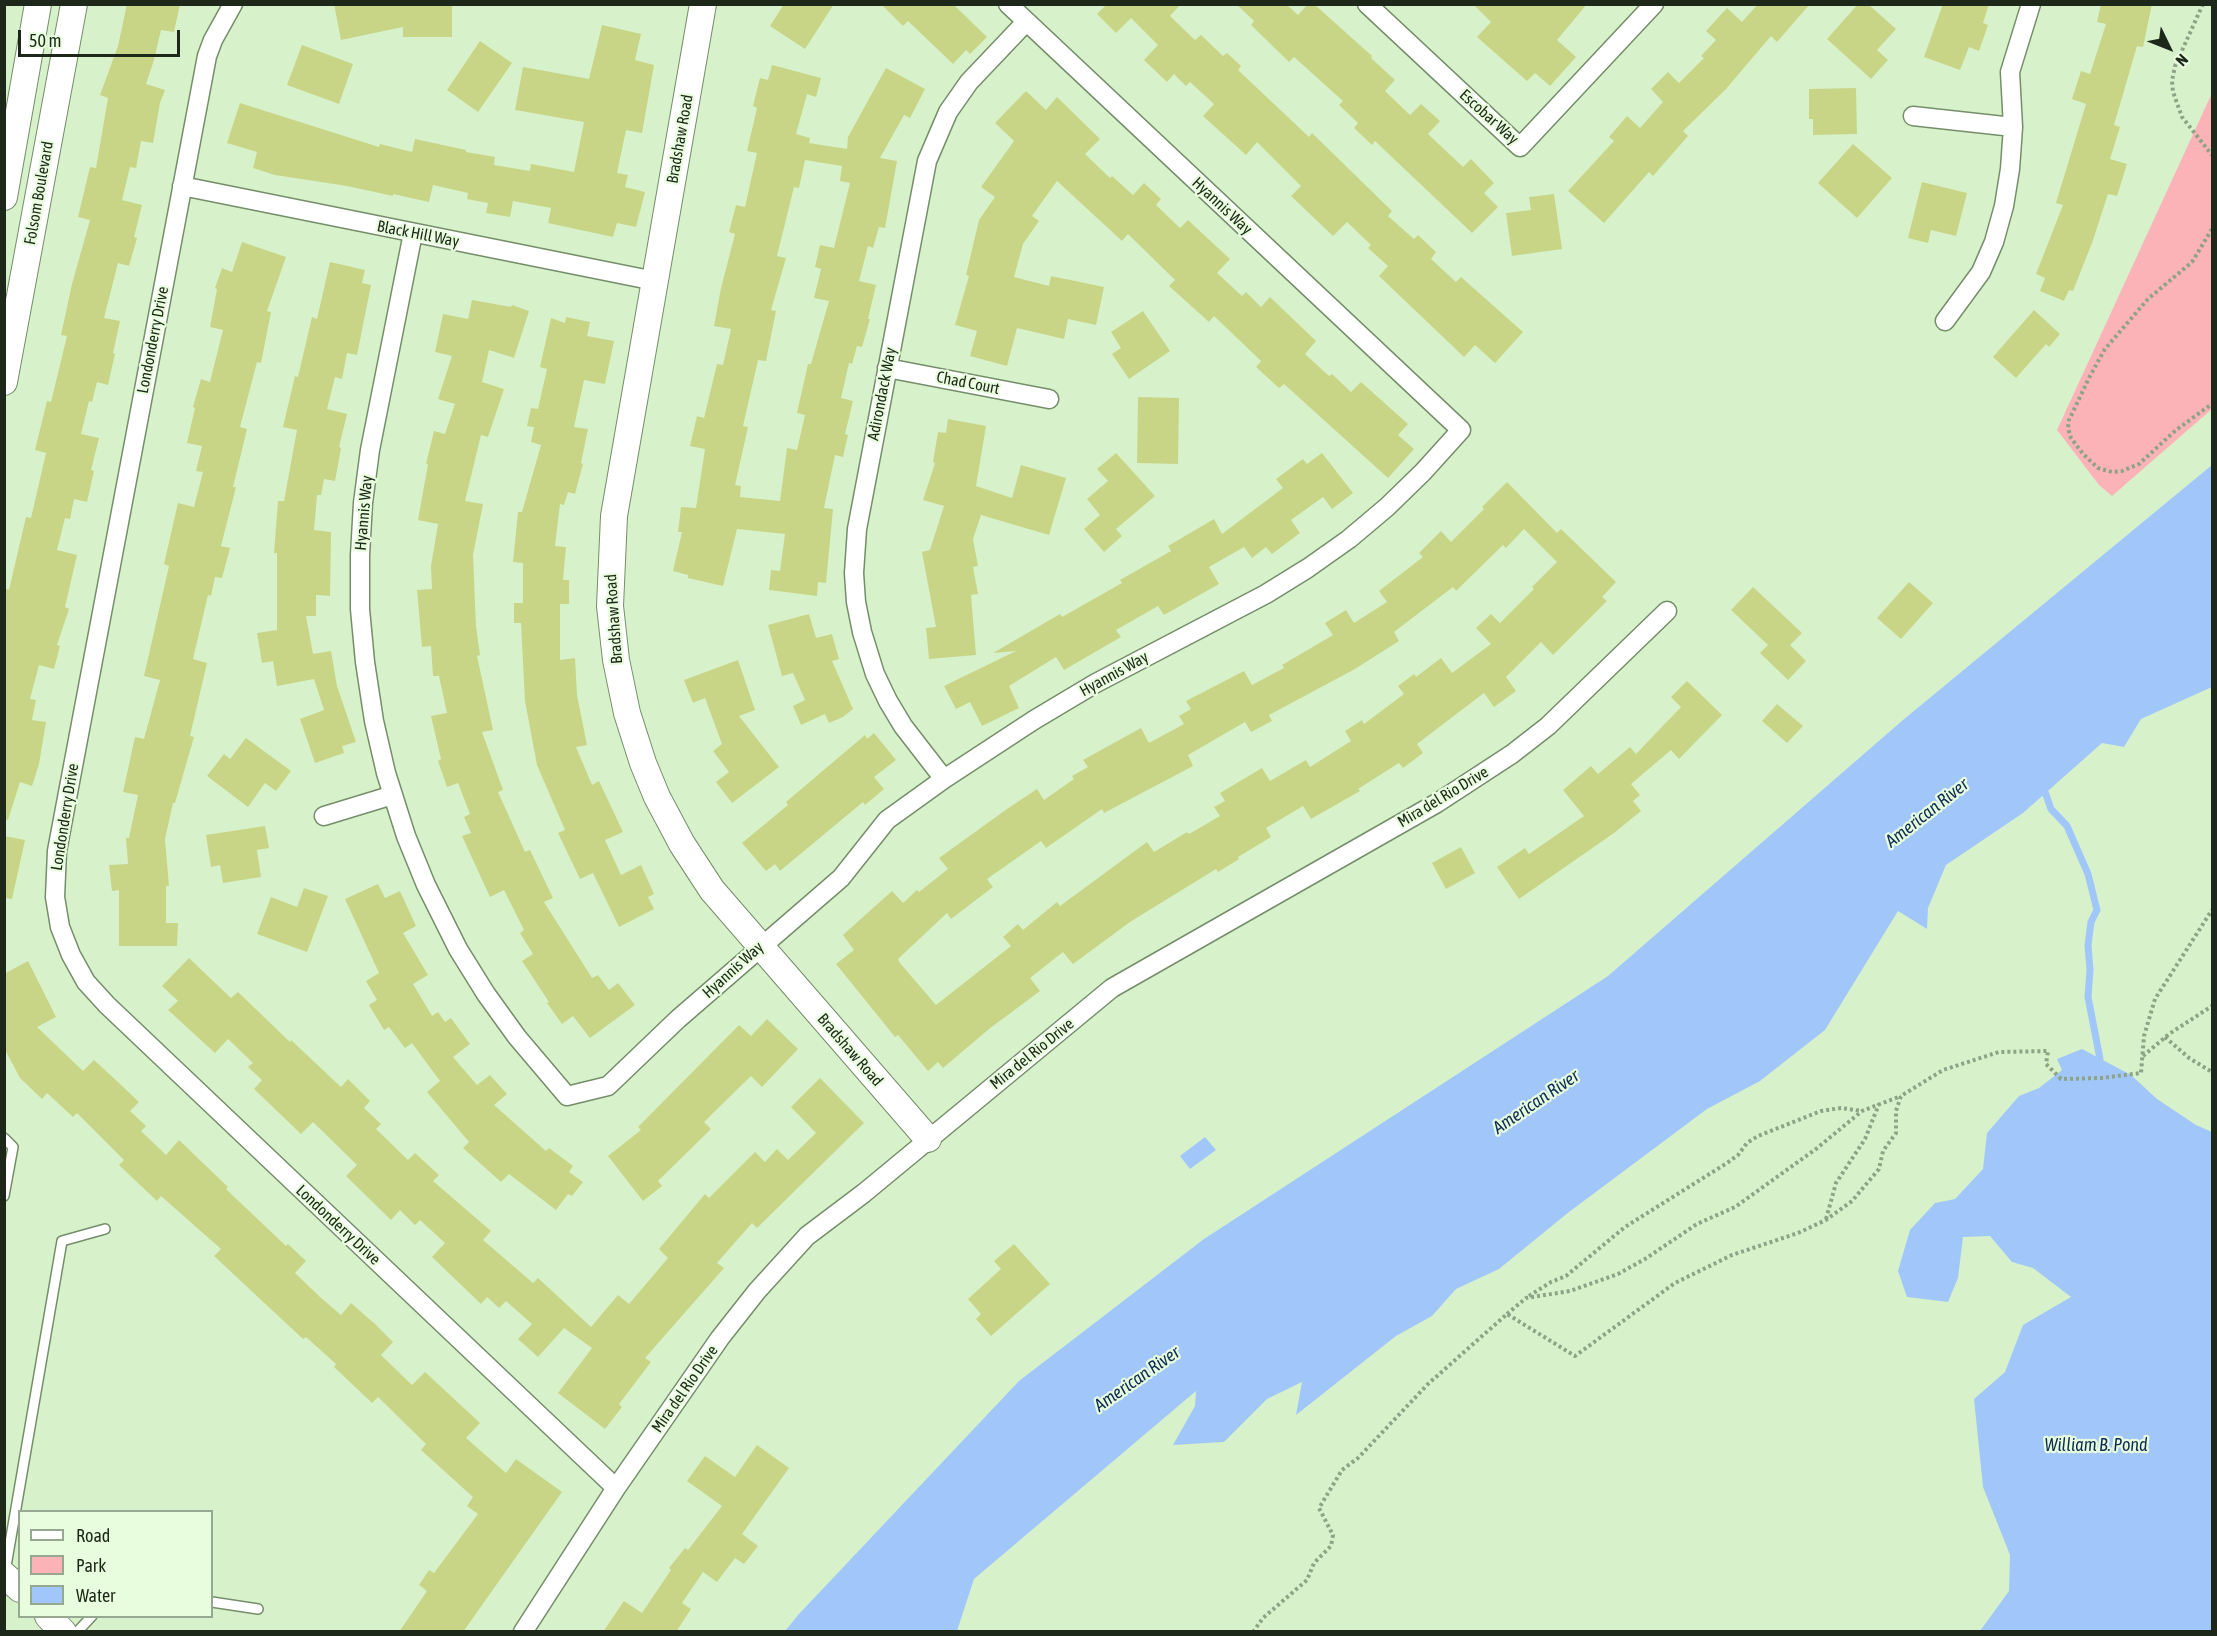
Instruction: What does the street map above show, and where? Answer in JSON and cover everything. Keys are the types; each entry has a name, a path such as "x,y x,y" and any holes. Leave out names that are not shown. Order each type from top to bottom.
{"street":[{"name":"Folsom Boulevard","path":"4,197 38,4"},
{"name":"Folsom Boulevard","path":"4,382 74,4"},
{"name":"Londonderry Drive","path":"233,4 207,56 57,851 55,897 60,927 71,955 86,982 107,1005 616,1488"},
{"name":"Bradshaw Road","path":"703,4 614,516 610,606 616,660 627,713 643,763 657,797 682,844 712,890 928,1139"},
{"name":"Hyannis Way","path":"413,233 370,450 363,503 360,609 374,721 406,836 426,885 458,949 486,994 517,1037 567,1096 608,1086 678,1019 841,878 887,820 944,779 1034,720 1096,683 1266,594 1308,568 1387,507 1461,430 1008,4"},
{"name":"Escobar Way","path":"1367,4 1520,147 1654,4"},
{"path":"1945,321 1981,272 1994,242 2004,206 2010,170 2013,127 2010,72 2031,4"},
{"name":"Adirondack Way","path":"944,779 903,726 875,674 856,602 854,573 857,529 927,161 940,127 969,82 1026,22"},
{"path":"1912,116 2013,127"},
{"name":"Black Hill Way","path":"182,186 655,281"},
{"name":"Chad Court","path":"887,368 1049,399"},
{"name":"Mira del Rio Drive","path":"523,1632 616,1488 720,1338 756,1291 807,1236 864,1193 1112,988 1437,803 1512,754 1548,726 1666,611"},
{"path":"324,816 393,795"},
{"path":"5,1575 18,1587"}],"lane":[{"path":"4,1138 13,1147 4,1196"},
{"path":"5,1575 62,1241 105,1229"},
{"path":"213,1602 258,1609"},
{"path":"77,1632 91,1618"}],"path":[{"path":"2203,4 2175,66 2172,81 2173,92 2182,117 2212,155"},
{"path":"2212,229 2192,262 2148,298 2104,349 2069,420 2068,428 2071,438 2098,468 2112,472 2122,471 2139,464 2176,430 2212,404"},
{"path":"1526,1298 1547,1296 1593,1284 1618,1274 1697,1224 1736,1207 1816,1149 1862,1111 1900,1096 1943,1070 1999,1052 2048,1051 2046,1064 2061,1079 2102,1078 2141,1073 2144,1036 2156,999 2212,910"},
{"path":"2142,1057 2165,1037 2212,1006"},
{"path":"2165,1037 2189,1058 2212,1072"},
{"path":"1507,1314 1575,1356 1675,1283 1732,1255 1798,1233 1826,1220 1852,1201 1879,1169 1882,1151 1896,1133 1896,1111 1900,1096"},
{"path":"1826,1220 1836,1184 1865,1139 1880,1103"},
{"path":"1253,1632 1263,1618 1307,1580 1314,1563 1331,1546 1333,1535 1319,1508 1342,1470 1358,1458 1428,1384 1507,1314 1526,1298 1551,1282 1566,1276 1625,1227 1727,1163 1738,1155 1747,1143 1758,1136 1821,1112 1840,1108 1862,1111"}],"green space":[{"path":"2212,93 2212,409 2112,496 2099,485 2057,430"}],"water":[{"name":"American River","path":"2212,465 2212,687 2141,719 2124,747 2102,743 2023,813 1946,865 1928,908 1927,929 1898,911 1825,1030 1760,1081 1707,1109 1569,1212 1499,1269 1456,1289 1432,1316 1396,1336 1296,1415 1302,1382 1267,1399 1224,1442 1173,1445 1195,1406 1196,1391 974,1579 957,1631 785,1631 1019,1381 1204,1239 1608,976 1903,720"},
{"name":"William B. Pond","path":"2082,1049 2131,1075 2157,1099 2196,1125 2212,1132 2212,1631 1980,1631 2009,1591 2010,1555 1983,1487 1974,1399 2005,1372 2023,1325 2071,1297 2033,1268 2012,1262 1990,1236 1963,1237 1958,1278 1948,1302 1907,1297 1898,1271 1910,1230 1935,1203 1955,1199 1983,1169 1987,1133 2019,1096 2039,1088 2062,1070 2057,1059"},
{"path":"1205,1137 1216,1150 1190,1169 1180,1156"}],"building":[{"path":"127,4 180,4 174,32 161,30 146,84 165,90 160,103 153,143 141,141 136,168 130,167 122,200 142,205 134,237 137,238 129,266 118,263 104,318 120,321 108,385 97,382 92,402 89,401 81,434 99,438 91,470 94,471 87,502 74,499 70,519 65,518 57,550 77,555 65,607 69,609 57,645 60,646 54,669 39,665 30,699 36,700 32,720 46,722 39,764 32,786 20,782 8,820 4,819 4,588 9,590 26,517 31,518 46,453 35,450 47,401 51,402 67,336 61,335 72,284 90,220 78,217 90,167 96,168 108,98 100,95 118,46"},
{"path":"334,4 452,4 452,37 403,37 403,27 341,40"},
{"path":"784,4 834,4 805,49 770,26"},
{"path":"881,4 953,4 987,37 970,54 966,50 953,64 908,21 903,26"},
{"path":"1107,4 1181,4 1170,16 1195,40 1201,35 1223,56 1227,53 1241,66 1238,70 1309,137 1312,133 1392,211 1388,216 1414,239 1418,235 1436,252 1431,259 1456,282 1461,277 1523,332 1495,363 1475,345 1464,357 1379,276 1388,266 1368,248 1371,245 1347,222 1333,236 1291,196 1301,186 1257,142 1246,155 1203,116 1214,104 1190,82 1186,86 1174,74 1167,82 1144,60 1158,45 1131,18 1116,33 1097,14"},
{"path":"1236,4 1286,4 1298,15 1308,4 1314,4 1395,80 1385,91 1410,115 1421,104 1440,121 1428,134 1463,167 1471,159 1494,183 1484,193 1498,207 1472,233 1375,141 1372,145 1354,128 1358,123 1339,105 1343,101 1294,57 1289,62 1251,25 1254,21"},
{"path":"1473,4 1587,4 1557,40 1576,57 1550,86 1535,73 1527,81 1477,37 1491,22"},
{"path":"1758,4 1810,4 1777,42 1771,36 1726,89 1683,131 1688,136 1653,176 1649,172 1604,223 1568,191 1614,141 1609,137 1627,116 1640,128 1663,102 1651,89 1668,72 1679,83 1704,58 1701,56 1716,40 1706,31 1727,8 1742,22"},
{"path":"1858,4 1868,4 1896,29 1877,50 1888,60 1871,79 1827,39"},
{"path":"1943,4 1989,4 1983,23 1988,25 1979,51 1969,47 1960,70 1924,57"},
{"path":"2101,4 2152,4 2143,47 2137,46 2114,125 2120,127 2110,159 2127,164 2117,196 2108,194 2073,291 2069,290 2064,301 2040,291 2045,278 2036,274 2063,205 2056,203 2086,104 2072,99 2081,71 2090,74 2106,24 2097,22"},
{"path":"602,25 641,34 635,60 654,65 642,133 626,130 617,173 628,175 625,187 645,192 636,227 617,223 613,237 548,223 551,208 513,201 510,217 486,213 488,203 467,199 468,193 433,185 429,202 275,175 253,168 257,152 227,143 240,103 379,147 380,144 412,152 415,139 495,157 494,165 530,171 531,164 574,172 584,122 515,110 523,67 589,79"},
{"path":"480,41 512,63 478,112 447,90"},
{"path":"302,45 353,64 339,104 287,85"},
{"path":"772,65 821,78 816,97 807,94 796,134 810,138 809,143 847,149 848,137 886,68 925,89 910,118 904,115 880,158 897,161 885,228 879,227 873,248 868,246 859,281 876,285 862,347 857,346 852,364 849,363 841,398 853,401 845,434 848,435 843,457 835,455 824,508 833,509 826,583 818,582 817,596 769,590 771,570 780,571 785,534 737,529 723,586 688,578 688,575 673,571 682,532 678,532 681,507 696,508 705,449 690,446 697,416 704,418 717,364 723,365 731,329 714,326 735,234 729,232 736,205 745,207 757,153 747,151 757,108 753,106 760,78 768,80","holes":["805,160 842,166 840,181 850,183 834,248 820,245 815,267 821,269 814,298 829,301 811,364 808,364 797,413 805,415 797,450 787,448 780,501 740,497 741,486 735,485 748,427 743,426 758,360 766,361 776,311 771,310 786,258 777,256 794,187 799,188"]},
{"path":"1856,88 1857,134 1813,135 1813,119 1809,119 1809,89"},
{"path":"1026,91 1046,110 1057,97 1100,139 1085,154 1110,178 1112,176 1133,195 1144,183 1161,199 1156,205 1180,228 1188,220 1230,259 1217,273 1242,296 1246,292 1261,307 1270,297 1316,341 1305,354 1329,376 1332,374 1351,392 1361,382 1408,424 1398,435 1414,449 1388,478 1284,384 1279,388 1256,367 1261,361 1214,316 1209,322 1169,286 1175,280 1128,234 1122,241 1057,181 1032,216 1039,221 1023,244 1014,277 1049,286 1051,276 1104,287 1096,325 1068,319 1064,339 1017,328 1007,366 970,356 977,331 955,325 969,276 966,275 979,220 995,197 981,187 1014,141 995,123"},
{"path":"1853,144 1892,178 1857,218 1818,183"},
{"path":"1922,182 1967,193 1956,236 1931,230 1928,243 1908,238"},
{"path":"1554,194 1562,249 1512,256 1506,213 1531,210 1529,197"},
{"path":"242,242 286,257 267,311 271,312 261,363 257,362 240,427 247,429 233,487 236,487 221,546 230,548 222,578 215,577 211,596 208,595 193,659 207,663 190,736 194,737 175,803 173,803 165,839 169,886 166,886 166,923 178,923 177,946 119,946 119,890 112,891 109,865 128,864 126,838 129,838 138,795 123,792 135,737 144,739 160,680 144,676 169,566 164,564 178,503 194,507 203,472 196,471 202,446 187,443 195,408 193,407 201,379 210,382 223,330 210,327 217,289 215,288 222,268 232,272"},
{"path":"330,262 365,270 362,283 371,285 357,355 347,353 342,379 335,377 327,409 347,414 339,447 341,448 335,481 324,479 321,495 317,495 314,530 331,532 330,596 316,595 316,616 306,616 313,654 331,651 337,686 356,742 342,746 344,753 315,763 300,719 324,710 314,679 277,686 273,661 262,663 257,633 277,630 277,553 274,553 278,501 284,501 297,430 283,427 312,317 317,319"},
{"path":"472,300 511,307 512,305 529,311 514,358 489,350 482,382 504,389 488,437 481,435 465,501 483,504 473,555 476,626 480,655 477,656 493,730 482,732 503,790 498,792 525,852 530,850 553,898 544,902 592,978 598,975 609,990 618,983 635,1005 590,1038 573,1016 562,1024 522,961 533,954 520,933 524,930 504,890 490,897 462,836 471,833 464,817 470,814 458,783 447,787 438,761 441,759 431,716 447,713 439,676 433,676 431,646 422,647 417,590 432,589 431,566 438,524 418,520 428,464 426,464 434,431 445,434 455,404 438,399 452,356 435,352 443,314 468,319"},
{"path":"2034,310 2060,334 2049,347 2046,344 2016,378 1993,357"},
{"path":"1143,311 1170,351 1129,379 1112,354 1121,348 1111,332"},
{"path":"566,317 590,322 587,336 614,341 605,384 584,380 574,427 588,429 581,463 583,464 575,494 568,492 564,505 560,504 555,546 566,547 563,580 569,580 569,604 560,604 560,660 575,658 577,695 587,745 576,747 592,785 599,781 623,832 605,840 621,875 641,865 654,894 648,897 654,909 619,927 593,873 580,879 558,833 565,830 537,765 525,701 521,623 514,623 514,603 523,603 523,563 513,562 518,512 522,512 541,445 531,442 534,427 527,426 531,408 538,409 547,369 540,367 551,318 565,323"},
{"path":"1138,397 1179,398 1178,464 1137,463"},
{"path":"948,419 986,426 976,486 1012,498 1021,465 1066,478 1049,535 981,515 973,539 978,566 973,567 978,594 971,595 976,655 929,659 926,628 936,627 922,552 930,550 944,506 923,500 935,463 933,462 938,432 946,433"},
{"path":"1116,453 1155,496 1116,529 1122,536 1104,552 1084,529 1100,515 1087,499 1108,481 1097,469"},
{"path":"1322,453 1353,493 1332,509 1323,497 1291,520 1300,533 1272,554 1266,547 1252,558 1244,547 1209,567 1219,584 1164,615 1158,606 1116,630 1121,637 1064,670 1056,657 1009,686 1019,708 982,726 970,702 956,709 944,686 1016,651 993,653 1060,614 1062,617 1122,583 1120,580 1171,551 1168,546 1214,519 1222,534 1283,488 1276,479 1303,459 1307,464"},
{"path":"1507,482 1557,533 1561,529 1616,582 1602,597 1607,601 1553,655 1541,642 1506,677 1516,691 1494,707 1484,693 1417,744 1423,753 1403,768 1399,763 1358,789 1360,791 1311,819 1303,806 1266,828 1271,837 1238,857 1239,859 1218,872 1216,869 1130,922 1073,964 1063,952 1030,978 1040,991 989,1029 943,1068 938,1062 928,1071 898,1035 895,1037 836,964 854,950 843,935 892,891 903,903 917,890 919,892 948,869 939,858 1007,809 1037,789 1044,800 1074,779 1072,776 1088,767 1083,760 1141,728 1149,743 1184,724 1179,716 1191,709 1186,701 1244,671 1252,685 1284,668 1282,665 1333,635 1325,623 1346,610 1354,623 1387,602 1379,591 1423,557 1419,553 1441,531 1451,542 1484,509 1482,507","holes":["1524,529 1557,562 1500,623 1491,614 1476,628 1491,644 1452,673 1441,658 1416,677 1414,674 1398,686 1404,694 1364,724 1362,720 1345,731 1351,741 1310,767 1306,760 1270,781 1262,768 1220,793 1225,801 1214,807 1220,816 1154,852 1147,842 1060,906 1057,902 1023,930 1018,924 1003,937 1011,946 936,1005 900,963 898,959 947,913 951,919 993,887 987,879 1041,841 1046,848 1102,809 1104,813 1193,766 1188,755 1245,722 1251,732 1272,721 1269,715 1355,669 1399,641 1394,632 1453,587 1456,591 1503,545 1506,548"]},
{"path":"1909,582 1933,603 1901,639 1877,618"},
{"path":"1753,587 1802,633 1790,645 1806,661 1788,680 1760,653 1768,645 1731,610"},
{"path":"809,614 816,638 832,634 839,659 832,661 853,709 843,717 829,723 825,714 801,725 793,706 805,700 793,673 782,676 768,625"},
{"path":"738,660 755,710 739,716 779,767 732,803 716,782 729,772 713,751 722,744 705,698 693,703 684,680"},
{"path":"1687,681 1722,715 1679,759 1671,750 1631,784 1640,795 1633,801 1641,811 1614,833 1519,899 1497,867 1525,848 1529,854 1584,816 1563,790 1591,766 1598,774 1630,747 1636,754 1681,707 1671,697"},
{"path":"1777,704 1803,726 1787,743 1762,721"},
{"path":"874,733 896,760 874,777 884,789 865,805 863,802 780,871 775,864 766,871 742,843 865,735 867,739"},
{"path":"246,738 291,771 276,791 265,783 248,807 207,776 224,754 230,759"},
{"path":"265,826 269,848 257,850 261,877 223,883 220,865 211,867 206,835"},
{"path":"4,836 25,840 12,899 4,898"},
{"path":"1461,847 1475,873 1446,889 1432,863"},
{"path":"378,884 385,898 400,891 416,926 403,933 428,975 413,984 432,1016 438,1012 445,1022 451,1018 470,1044 453,1057 477,1085 490,1075 507,1094 494,1105 546,1151 549,1148 573,1166 569,1172 583,1182 572,1196 568,1194 556,1210 509,1174 501,1182 463,1148 469,1142 427,1092 440,1081 412,1043 405,1048 389,1027 384,1030 369,1005 377,1000 366,981 379,973 345,899"},
{"path":"304,888 328,896 307,952 257,934 271,897 297,907"},
{"path":"189,958 231,998 238,992 341,1087 348,1079 370,1101 364,1108 381,1124 376,1129 408,1160 415,1153 439,1175 433,1181 491,1231 483,1240 533,1283 538,1278 591,1327 618,1295 629,1304 668,1258 659,1249 705,1194 709,1198 755,1152 765,1162 777,1149 788,1160 816,1133 791,1107 820,1078 864,1123 757,1228 752,1223 717,1263 724,1268 645,1358 651,1362 619,1404 622,1407 605,1429 558,1393 592,1348 564,1328 538,1357 518,1339 532,1324 506,1301 499,1308 487,1297 481,1304 432,1257 445,1243 420,1220 415,1225 400,1210 391,1220 346,1176 357,1165 313,1122 301,1134 254,1089 262,1080 248,1067 253,1063 228,1039 215,1053 168,1010 178,1001 162,986"},
{"path":"28,961 56,1017 37,1027 83,1071 94,1060 139,1102 130,1111 146,1126 141,1131 166,1155 179,1140 228,1187 226,1189 286,1246 288,1244 306,1261 295,1273 320,1297 341,1315 351,1303 393,1342 381,1355 412,1385 425,1372 480,1423 466,1438 506,1473 516,1459 562,1492 463,1632 399,1632 427,1591 419,1585 429,1570 434,1573 478,1514 467,1506 473,1497 421,1450 426,1444 378,1397 372,1403 334,1367 336,1364 306,1337 303,1339 214,1256 221,1249 161,1196 157,1201 119,1165 124,1160 77,1113 73,1117 47,1093 42,1099 20,1078 4,1048 4,974"},
{"path":"767,1019 798,1049 762,1087 751,1076 704,1122 711,1129 658,1181 662,1186 643,1201 608,1156 641,1130 638,1127 739,1025 751,1036"},
{"path":"1014,1244 1050,1284 991,1336 976,1319 981,1314 968,1299 1001,1269 994,1261"},
{"path":"757,1445 789,1468 742,1534 758,1546 744,1564 735,1558 717,1582 703,1572 682,1603 691,1609 676,1632 603,1632 624,1601 642,1613 671,1570 669,1568 685,1548 688,1550 722,1506 687,1481 705,1456 735,1477"}],"waterway":[{"path":"2045,792 2051,809 2067,826 2088,874 2097,910 2091,922 2088,945 2090,970 2088,997 2100,1059"}]}
